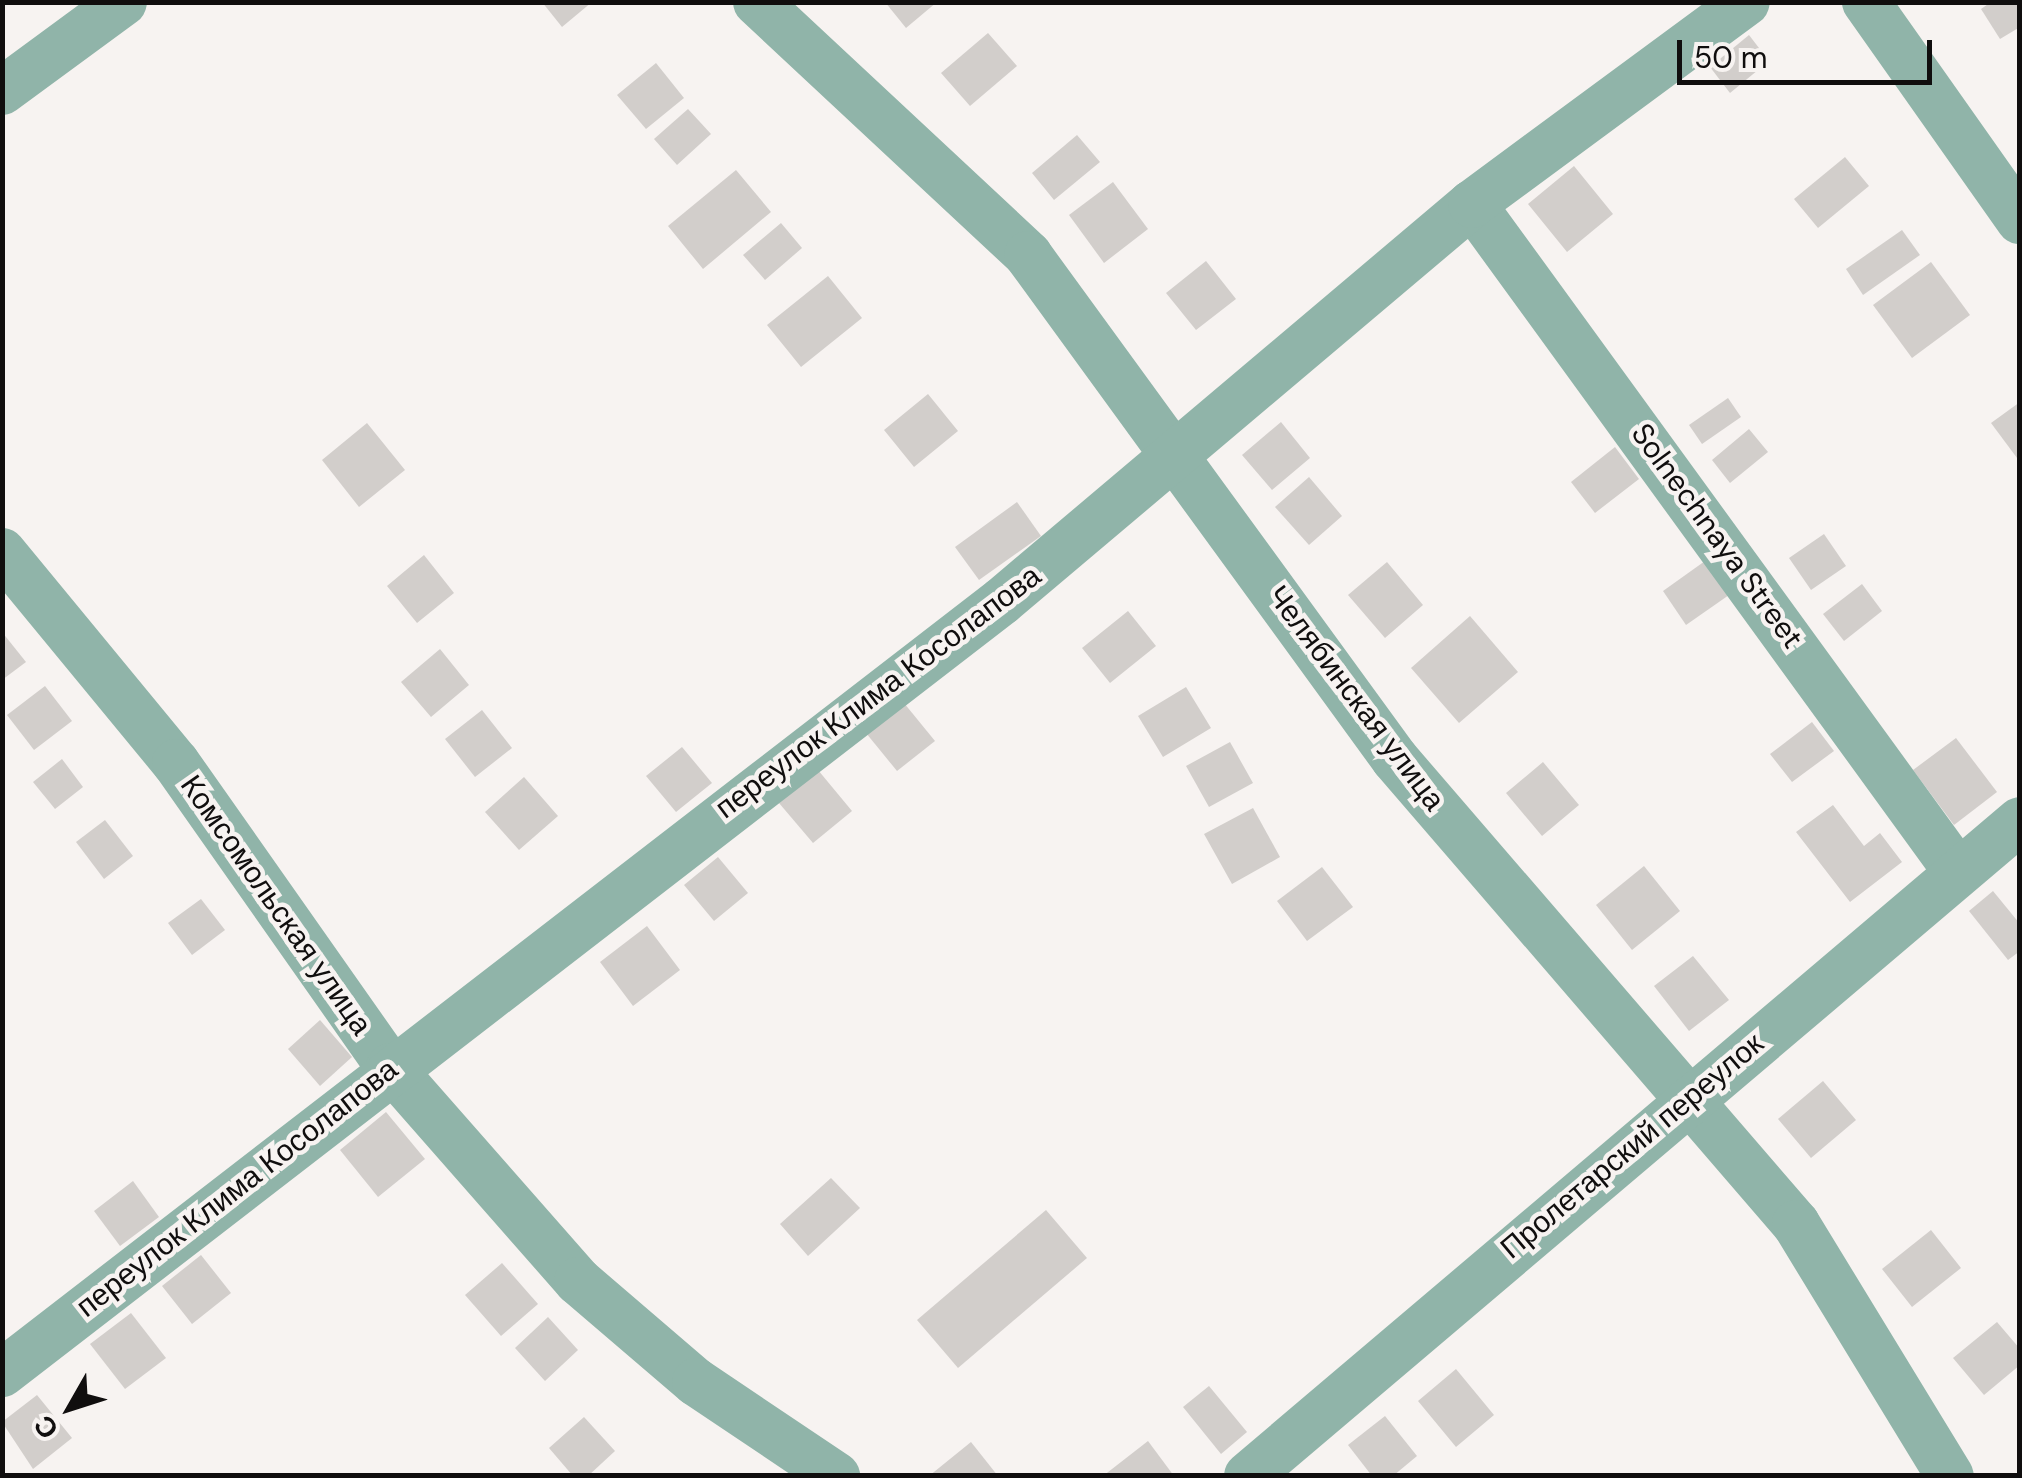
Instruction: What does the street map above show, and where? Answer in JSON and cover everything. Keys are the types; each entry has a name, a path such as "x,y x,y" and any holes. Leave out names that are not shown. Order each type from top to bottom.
{"street":[{"path":"2,91 122,2"},
{"name":"Челябинская улица","path":"757,2 1028,255 1172,460 1395,759 1690,1096 1796,1224 1950,1476"},
{"name":"переулок Клима Косолапова","path":"2,1373 1172,460 1472,204 1746,2"},
{"path":"1866,2 2020,220"},
{"name":"Solnechnaya Street","path":"1472,204 1957,871"},
{"name":"Комсомольская улица","path":"2,552 176,762 390,1067 578,1281 696,1382 836,1476"},
{"name":"Пролетарский переулок","path":"1248,1476 1690,1096 2020,821"}],"building":[{"path":"542,2 592,2 562,27"},
{"path":"885,2 937,2 906,28"},
{"path":"1991,2 2020,2 2020,27 2000,39 1981,9"},
{"path":"988,33 1017,66 970,106 941,73"},
{"path":"1749,35 1769,61 1730,93 1710,67"},
{"path":"656,63 684,98 646,129 617,95"},
{"path":"688,109 711,134 677,165 654,139"},
{"path":"1077,135 1100,162 1054,200 1032,173"},
{"path":"1845,157 1869,186 1818,228 1794,199"},
{"path":"1574,166 1613,214 1567,252 1528,204"},
{"path":"736,170 771,212 703,269 668,226"},
{"path":"1113,182 1148,229 1104,263 1069,215"},
{"path":"781,223 802,248 765,280 743,255"},
{"path":"1902,230 1920,255 1863,295 1846,269"},
{"path":"1206,261 1236,299 1196,330 1166,293"},
{"path":"1931,262 1970,315 1912,358 1873,305"},
{"path":"828,276 862,318 801,367 767,325"},
{"path":"928,394 958,431 914,467 884,430"},
{"path":"1728,398 1741,417 1702,444 1689,425"},
{"path":"2020,402 2020,462 1991,423"},
{"path":"1281,422 1310,458 1272,490 1242,455"},
{"path":"367,423 405,470 359,507 322,460"},
{"path":"1749,429 1768,452 1730,483 1712,460"},
{"path":"1615,447 1639,479 1595,513 1571,482"},
{"path":"1309,477 1342,516 1309,545 1275,507"},
{"path":"1017,502 1041,536 979,580 955,547"},
{"path":"1824,534 1846,566 1811,590 1789,558"},
{"path":"424,555 454,593 417,623 387,586"},
{"path":"1705,561 1729,595 1686,625 1663,591"},
{"path":"1387,562 1423,605 1385,638 1348,595"},
{"path":"1862,584 1882,611 1844,641 1823,614"},
{"path":"1128,611 1156,646 1110,683 1082,648"},
{"path":"1470,616 1518,672 1459,723 1411,668"},
{"path":"2,632 26,662 2,680"},
{"path":"440,649 469,685 431,717 401,682"},
{"path":"45,686 72,721 34,750 7,715"},
{"path":"1186,687 1211,728 1163,757 1138,716"},
{"path":"904,703 935,741 897,771 866,733"},
{"path":"482,710 512,748 475,777 445,739"},
{"path":"1812,722 1834,751 1792,782 1770,754"},
{"path":"1956,738 1997,792 1954,825 1913,770"},
{"path":"1230,742 1253,783 1209,807 1186,766"},
{"path":"682,747 712,783 676,812 646,776"},
{"path":"62,759 83,787 55,809 33,782"},
{"path":"1543,762 1579,805 1542,836 1506,793"},
{"path":"818,770 852,811 813,843 779,803"},
{"path":"524,777 558,816 519,850 485,812"},
{"path":"1833,805 1864,846 1880,833 1902,862 1850,902 1796,832"},
{"path":"1253,808 1280,857 1232,884 1204,834"},
{"path":"105,820 133,856 104,879 76,842"},
{"path":"718,857 748,893 714,921 684,885"},
{"path":"1644,866 1680,911 1632,950 1596,905"},
{"path":"1322,867 1353,907 1307,941 1277,901"},
{"path":"1993,891 2020,924 2020,951 2008,960 1969,911"},
{"path":"201,899 225,930 192,955 168,923"},
{"path":"647,926 680,970 633,1006 600,962"},
{"path":"1693,956 1729,1000 1689,1031 1654,986"},
{"path":"320,1020 352,1057 320,1086 288,1049"},
{"path":"1823,1081 1856,1120 1811,1158 1778,1119"},
{"path":"386,1112 425,1159 378,1197 340,1150"},
{"path":"831,1178 860,1208 808,1256 780,1224"},
{"path":"133,1181 159,1217 120,1246 94,1211"},
{"path":"1046,1210 1087,1258 958,1368 917,1320"},
{"path":"1931,1230 1961,1268 1912,1307 1882,1269"},
{"path":"201,1255 231,1293 192,1324 162,1286"},
{"path":"502,1263 538,1304 501,1336 465,1295"},
{"path":"131,1313 166,1358 125,1389 90,1344"},
{"path":"548,1317 578,1350 545,1381 515,1348"},
{"path":"1997,1322 2020,1349 2020,1365 1984,1395 1953,1358"},
{"path":"1456,1369 1494,1415 1456,1447 1418,1401"},
{"path":"1209,1386 1247,1432 1221,1454 1183,1407"},
{"path":"37,1395 72,1438 33,1469 2,1422"},
{"path":"1385,1416 1417,1456 1393,1476 1372,1476 1348,1445"},
{"path":"584,1417 615,1451 588,1476 573,1476 549,1448"},
{"path":"1148,1441 1174,1476 1103,1476"},
{"path":"971,1442 998,1476 929,1476"}]}
